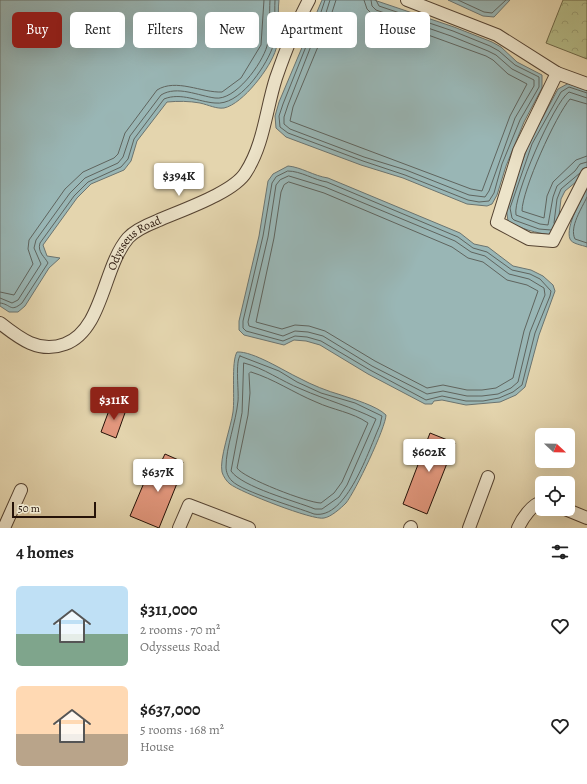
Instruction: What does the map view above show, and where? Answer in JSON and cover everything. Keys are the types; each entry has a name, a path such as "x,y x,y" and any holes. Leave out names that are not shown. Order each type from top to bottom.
{"street":[{"name":"Odysseus Road","path":"0,323 33,345 46,348 66,344 84,330 92,319 100,305 109,270 129,237 144,226 222,192 235,184 245,175 254,160 258,148 276,78 309,0"},
{"path":"407,0 497,35 557,73 587,84"},
{"path":"557,73 519,151 498,222 530,239 553,242 587,174"},
{"path":"469,528 488,477"},
{"path":"4,528 22,490"},
{"path":"179,528 189,505 249,528"},
{"path":"518,528 531,510 535,507"},
{"path":"575,513 587,518"}],"green space":[{"path":"563,0 587,0 587,59 546,43"}],"water":[{"path":"0,0 279,0 279,12 267,12 267,48 276,49 273,57 255,84 239,100 224,108 192,102 167,102 137,141 131,161 124,170 91,184 77,198 43,245 47,256 60,258 49,268 25,306 18,312 9,312 0,306"},
{"path":"322,0 374,0 410,12 365,12 365,48 430,48 430,19 492,42 501,47 517,62 542,75 542,88 524,122 506,166 497,195 492,204 487,206 467,204 403,178 361,165 286,137 276,128 275,116 279,102 302,48 357,48 357,12 317,12"},
{"path":"448,0 510,0 494,17 483,16"},
{"path":"569,83 587,90 587,169 582,177 565,191 561,199 558,224 551,235 529,230 508,221 506,207 529,143 558,89"},
{"path":"288,166 328,178 460,233 474,244 488,247 513,266 531,270 543,276 553,285 555,291 539,335 525,387 516,395 500,402 466,405 442,400 434,401 432,404 425,404 368,374 320,345 306,341 294,340 284,345 244,335 239,330 239,321 259,236 268,181 273,174"},
{"path":"587,188 587,247 571,241 569,234 572,220"},
{"path":"237,352 260,358 309,383 325,390 365,403 386,415 385,422 376,445 350,497 339,510 330,516 318,518 277,505 236,488 224,477 222,472 222,459 234,406 234,363"}],"building":[{"path":"111,405 126,410 116,438 101,432"},
{"path":"430,433 455,443 427,514 403,504"},
{"path":"165,454 183,462 179,470 182,471 159,528 130,516 146,478 152,481"}]}
